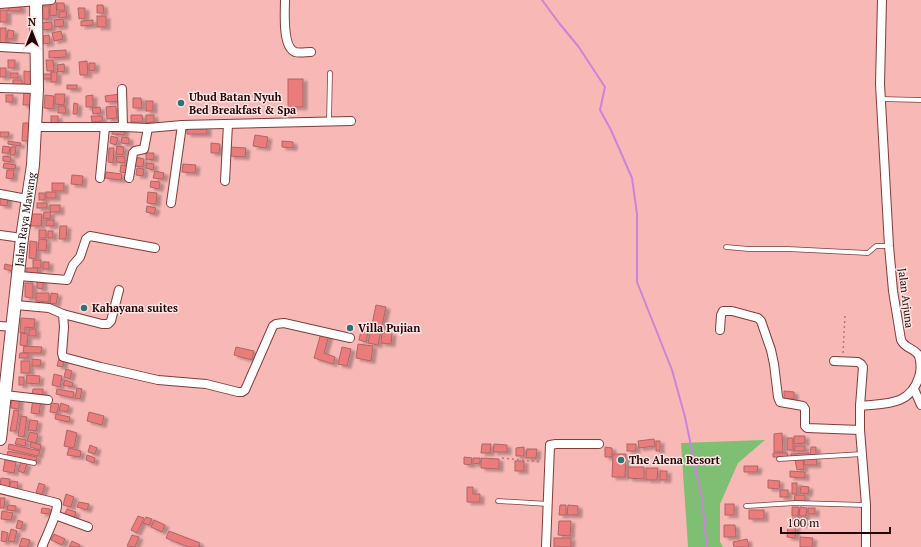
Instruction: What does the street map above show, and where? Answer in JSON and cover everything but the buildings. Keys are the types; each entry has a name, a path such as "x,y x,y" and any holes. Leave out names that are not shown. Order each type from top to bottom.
{"main road":[{"name":"Jalan Raya Mawang","path":"0,439 16,305 22,238 33,165 36,89 36,1"}],"street":[{"path":"0,4 51,0"},
{"path":"285,0 287,42 289,47 295,52 311,52"},
{"name":"Jalan Arjuna","path":"882,0 880,67 889,246 893,291 901,340 903,344 916,351 921,361 921,369 914,389"},
{"path":"0,47 36,49"},
{"path":"0,88 36,89"},
{"path":"122,89 123,127"},
{"path":"35,127 148,128 182,125 351,121"},
{"path":"225,181 228,124"},
{"path":"171,203 182,125"},
{"path":"100,178 106,127"},
{"path":"129,178 132,154 135,151 144,150 148,128"},
{"path":"0,194 28,199"},
{"path":"0,235 22,238"},
{"path":"19,276 67,280 73,265 80,257 86,239 90,236 155,248"},
{"path":"16,305 49,308 63,314 102,324 108,324 111,321 119,290"},
{"path":"720,330 721,315 723,311 732,311 758,318 761,321 771,350 780,402 803,406 805,408 805,426 808,428 860,430"},
{"path":"63,314 64,327 62,353 64,357 158,380 206,384 238,392 245,390 273,326 276,324 284,323 350,338"},
{"path":"0,326 13,327"},
{"path":"834,361 858,362 863,367 860,430 866,506 866,547"},
{"path":"860,406 900,400 908,396 914,389 921,405"},
{"path":"5,395 48,400"},
{"path":"546,547 549,504 550,445 599,444"},
{"path":"0,489 56,502 58,505 55,515 42,547"},
{"path":"55,515 88,527"}],"lane":[{"path":"329,122 330,73"},
{"path":"881,99 921,100"},
{"path":"726,247 868,253 877,246 889,246"},
{"path":"779,459 862,454"},
{"path":"0,456 34,463"},
{"path":"498,501 549,504"},
{"path":"746,506 796,503 866,506"}],"path":[{"path":"843,361 845,315"},
{"path":"502,458 549,463"}],"green space":[{"path":"765,440 738,463 720,504 720,542 723,547 688,547 681,443"}],"waterway":[{"path":"542,0 578,46 605,87 600,110 611,130 632,178 637,214 637,282 672,370 685,417 702,499 707,547"}],"place":[{"name":"Ubud Batan Nyuh Bed Breakfast & Spa","path":"181,103"},
{"name":"Kahayana suites","path":"84,308"},
{"name":"Villa Pujian","path":"350,328"},
{"name":"The Alena Resort","path":"621,460"}]}
